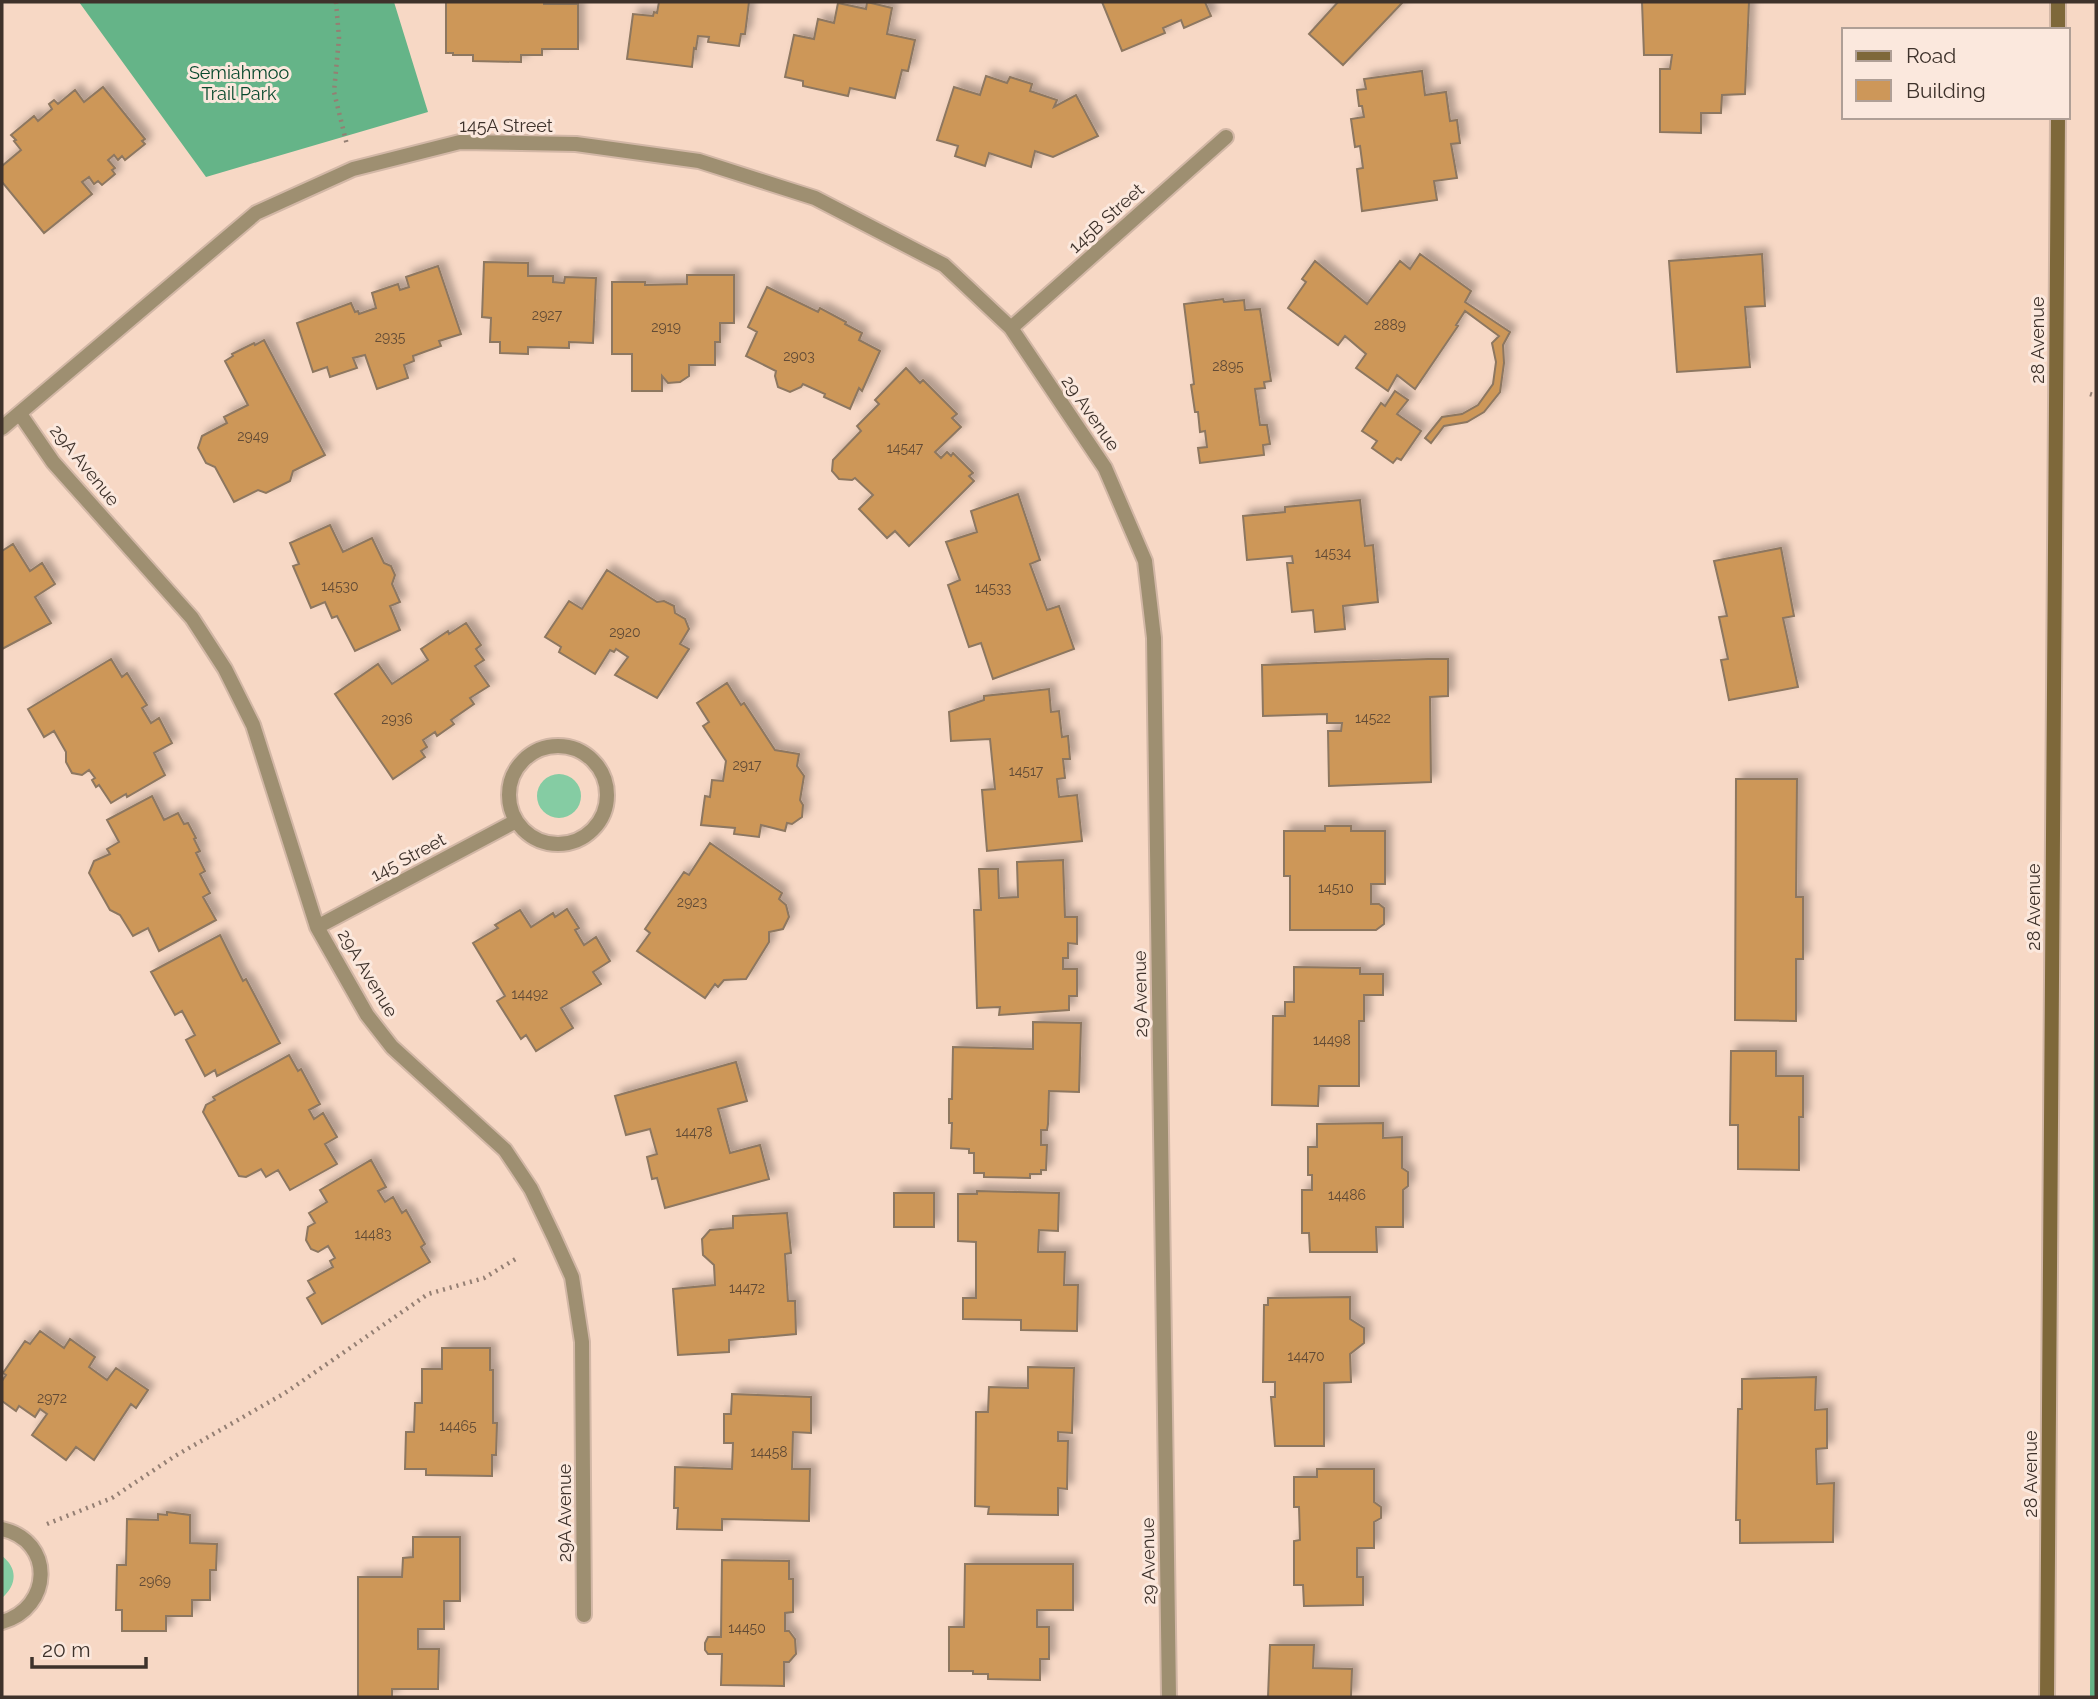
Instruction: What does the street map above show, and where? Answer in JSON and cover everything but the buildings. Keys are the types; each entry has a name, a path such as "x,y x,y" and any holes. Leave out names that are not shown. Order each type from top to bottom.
{"street":[{"path":"2058,2 2058,28"},
{"name":"28 Avenue","path":"2048,1697 2058,119"},
{"name":"145B Street","path":"1011,328 1226,137"},
{"name":"145A Street","path":"2,428 256,213 353,169 460,142 576,144 699,161 815,198 944,265 1011,328"},
{"name":"29 Avenue","path":"1011,328 1105,468 1145,561 1154,638 1170,1697"},
{"name":"29A Avenue","path":"20,414 53,462 192,618 225,669 253,725 317,927 367,1015 392,1047 505,1150 531,1189 572,1277 582,1342 584,1615"},
{"path":"566,747 588,756 598,768 605,783 607,800 602,816 592,830 578,840 561,844 545,843 530,836 516,821 510,810 511,779 519,765 530,754 544,748 566,747"},
{"name":"145 Street","path":"317,927 516,821"},
{"path":"2,1529 12,1531 35,1551 41,1581 36,1597 27,1609 2,1622"}],"path":[{"path":"336,2 339,38 334,92 348,149"},
{"path":"47,1524 112,1498 175,1456 285,1393 428,1294 484,1278 519,1257"}],"green space":[{"name":"Semiahmoo Trail Park","path":"79,2 394,2 428,112 206,177"},
{"path":"2096,696 2096,1697 2090,1697"},
{"path":"559,774 575,780 581,796 575,812 559,818 543,812 537,796 543,780"},
{"path":"2,1556 11,1566 14,1577 11,1588 2,1598"}]}
